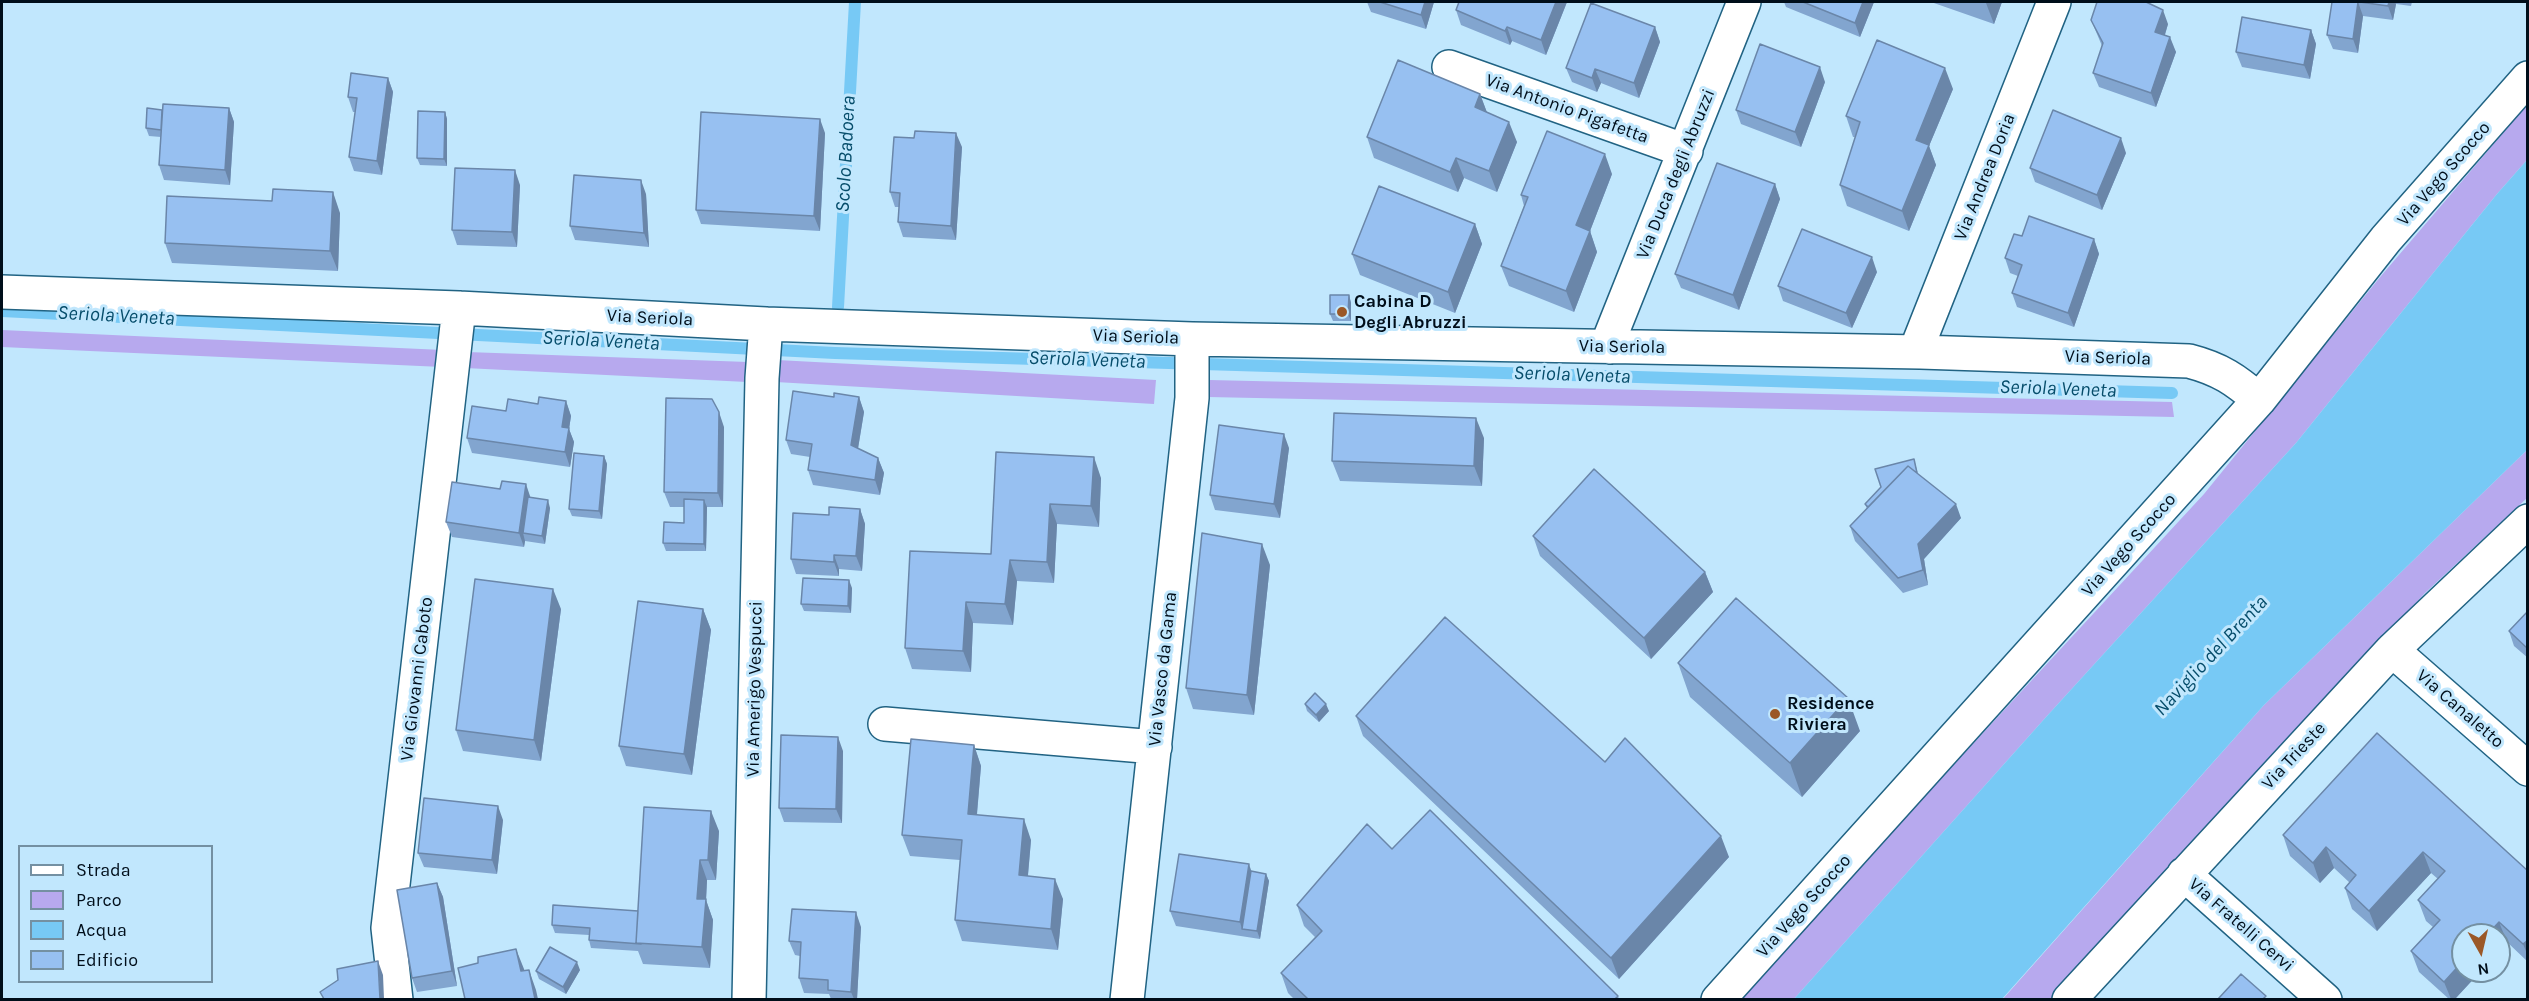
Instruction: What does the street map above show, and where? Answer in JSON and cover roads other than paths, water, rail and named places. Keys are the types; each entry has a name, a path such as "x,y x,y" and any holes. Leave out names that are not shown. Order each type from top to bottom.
{"street":[{"name":"Via Duca degli Abruzzi","path":"1610,347 1611,334 1744,2"},
{"name":"Via Andrea Doria","path":"1920,352 1920,340 2054,2"},
{"name":"Via Antonio Pigafetta","path":"1449,67 1686,151"},
{"name":"Via Vego Scocco","path":"1718,999 1811,899 2259,400 2379,248 2528,78"},
{"name":"Via Seriola","path":"2,292 766,330 1192,346 1610,347 1920,352 2189,361 2229,375 2259,400"},
{"name":"Via Giovanni Caboto","path":"396,999 388,928 459,314"},
{"name":"Via Amerigo Vespucci","path":"749,999 762,378 766,330"},
{"name":"Via Vasco da Gama","path":"1127,999 1191,398 1192,346"},
{"name":"Via Trieste","path":"2069,999 2392,650 2528,521"},
{"name":"Via Canaletto","path":"2392,650 2528,769"},
{"path":"885,724 1155,747"},
{"name":"Via Fratelli Cervi","path":"2184,874 2325,999"}],"water":[{"name":"Naviglio del Brenta","path":"2527,160 2527,450 2264,705 2002,999 1794,999 2047,716 2296,443"}],"waterway":[{"name":"Scolo Badoera","path":"838,307 855,2"},
{"name":"Seriola Veneta","path":"2,311 835,353 2172,393"}],"place":[{"name":"Cabina D Degli Abruzzi","path":"1342,312"},
{"name":"Residence Riviera","path":"1775,714"}]}
